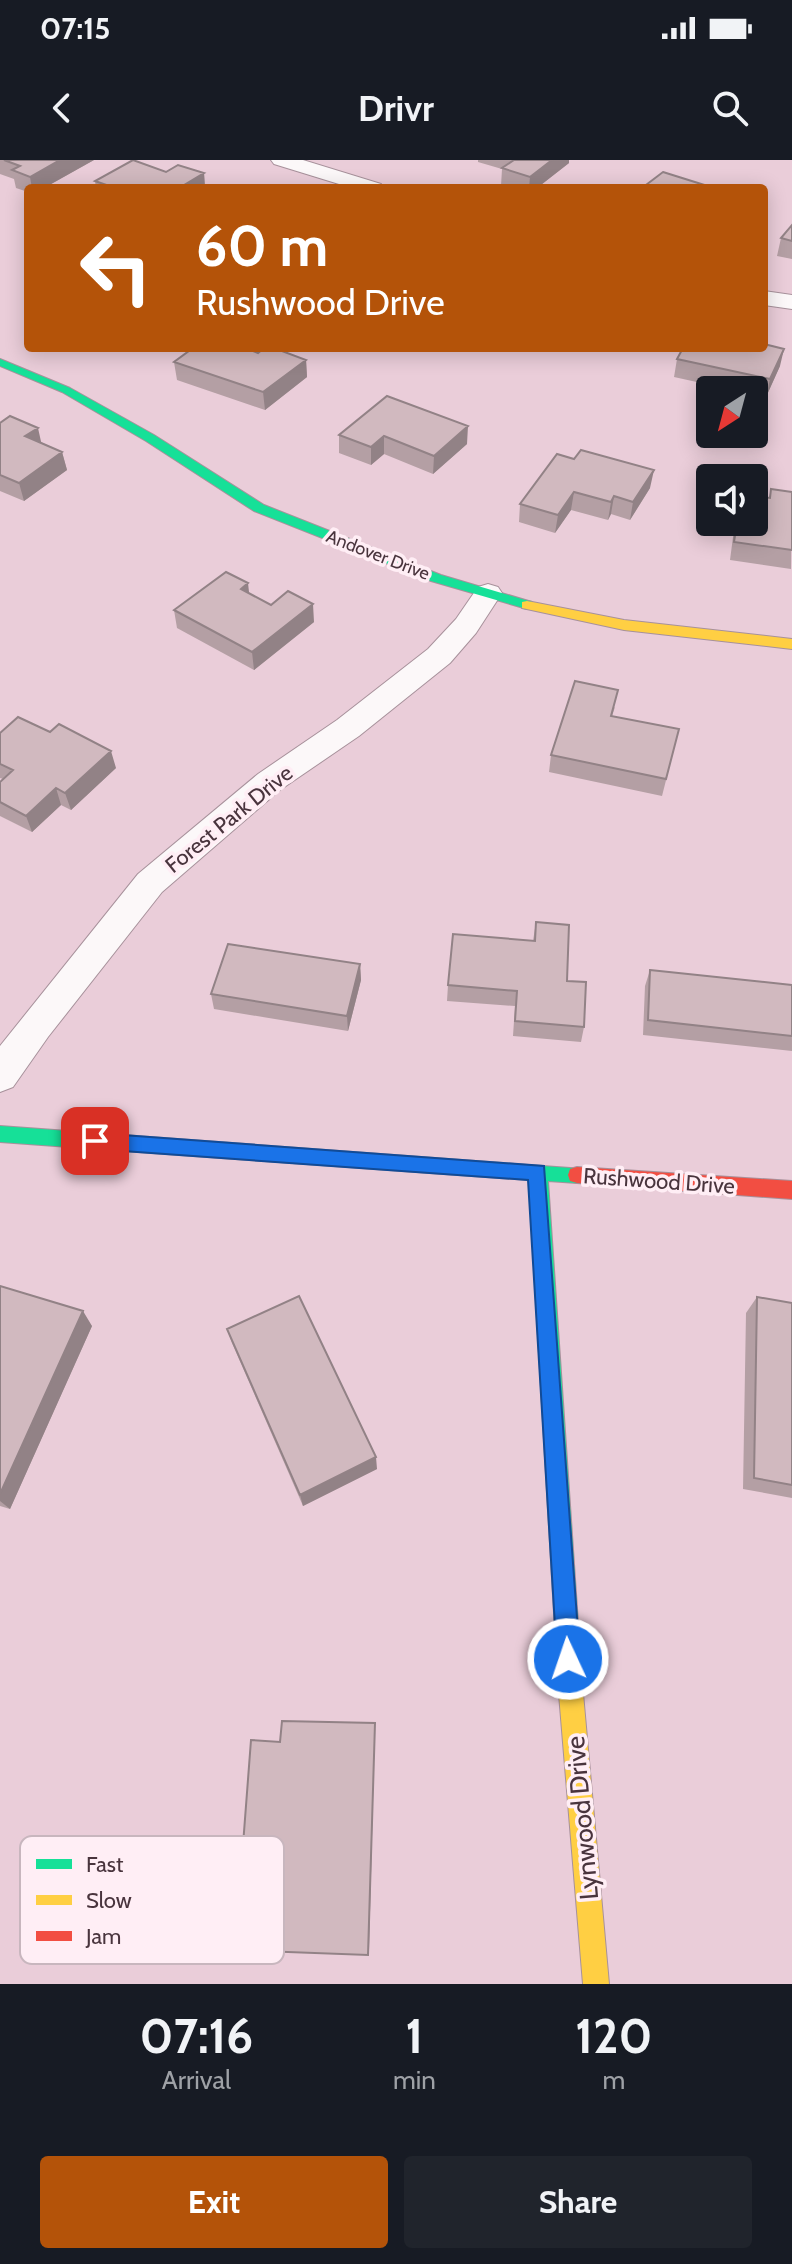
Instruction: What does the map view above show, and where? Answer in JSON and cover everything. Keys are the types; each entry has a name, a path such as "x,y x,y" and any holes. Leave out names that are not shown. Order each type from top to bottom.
{"street":[{"path":"281,160 361,184"},
{"path":"768,299 792,302"},
{"name":"Andover Drive","path":"0,362 66,390 150,438 259,508 436,578 543,610 624,625 792,644"},
{"name":"Forest Park Drive","path":"0,1076 35,1026 150,883 269,782 348,728 439,656 466,626 488,593"},
{"name":"Rushwood Drive","path":"0,1134 792,1190"},
{"name":"Lynwood Drive","path":"538,1172 570,1689 596,1984"}],"building":[{"path":"4,160 60,160 30,177 12,170 20,166"},
{"path":"133,160 166,172 178,165 204,173 186,184 104,184 95,181"},
{"path":"514,160 552,160 530,177 502,168"},
{"path":"663,172 701,184 647,184"},
{"path":"792,225 792,241 781,238"},
{"path":"768,345 784,349 770,379 768,376 677,359 681,352 768,352"},
{"path":"188,352 285,352 306,360 263,392 174,362"},
{"path":"387,396 468,426 434,456 384,436 371,447 339,435"},
{"path":"10,416 38,428 25,436 62,452 19,483 0,475 0,423"},
{"path":"581,450 654,470 633,502 614,496 611,502 574,492 558,515 520,504 557,454 574,459"},
{"path":"771,489 792,492 792,550 734,542 735,536 768,536"},
{"path":"226,572 248,583 241,589 271,605 288,591 313,604 252,652 174,610"},
{"path":"575,681 618,690 611,716 679,729 666,779 551,755"},
{"path":"18,717 50,732 59,724 111,751 65,793 56,788 26,816 0,802 0,782 13,770 0,764 0,733"},
{"path":"536,922 569,925 567,981 586,982 584,1027 515,1021 517,991 448,985 453,934 535,941"},
{"path":"228,944 360,964 347,1016 211,994"},
{"path":"650,970 792,985 792,1036 648,1020"},
{"path":"0,1286 83,1311 0,1494"},
{"path":"299,1296 376,1457 300,1495 227,1329"},
{"path":"757,1297 792,1303 792,1485 754,1478"},
{"path":"282,1721 375,1723 368,1955 284,1952 284,1836 244,1836 251,1740 280,1742"}],"traffic: fast":[{"path":"0,362 66,390 150,438 259,508 436,578 527,605"},
{"path":"0,1134 577,1175"},
{"path":"538,1172 570,1682"}],"traffic: slow":[{"path":"527,605 624,625 792,644"},
{"path":"570,1682 596,1984"}],"traffic: jam":[{"path":"577,1175 792,1190"}],"route":[{"path":"95,1141 538,1172 568,1659"}]}
